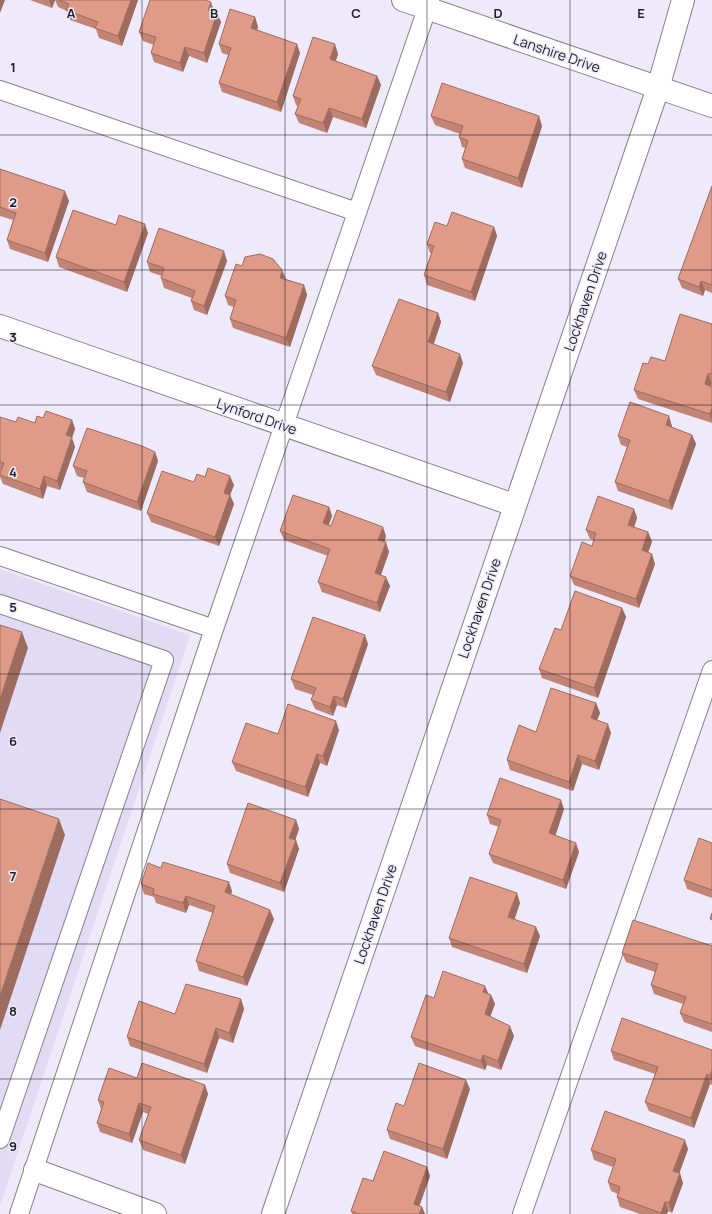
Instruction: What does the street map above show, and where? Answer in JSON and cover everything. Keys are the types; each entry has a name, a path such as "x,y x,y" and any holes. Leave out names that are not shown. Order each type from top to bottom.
{"street":[{"name":"Lanshire Drive","path":"403,0 428,4 658,88 712,106"},
{"name":"Lockhaven Drive","path":"273,1214 514,505 658,88 682,0"},
{"name":"Lynford Drive","path":"0,326 514,505"},
{"path":"35,1170 155,1214"}],"lane":[{"path":"19,1214 35,1170 214,629 428,4"},
{"path":"0,90 357,212"},
{"path":"0,556 214,629"},
{"path":"0,604 164,660 0,1139"},
{"path":"522,1214 712,670"}],"shaded area":[{"path":"0,569 190,635 0,1206"}],"building":[{"path":"59,0 131,0 118,36 95,28 98,22 66,10 69,4"},
{"path":"150,0 206,0 211,2 208,10 217,13 204,53 185,47 180,63 151,53 156,37 139,32"},
{"path":"230,9 255,17 251,28 297,44 277,102 219,83 231,48 219,44"},
{"path":"313,37 335,44 330,59 377,76 362,119 329,108 323,123 295,114 301,99 293,96"},
{"path":"442,83 539,116 518,178 462,159 468,141 459,137 463,126 431,116"},
{"path":"0,169 65,191 45,253 7,240 16,213 0,207"},
{"path":"712,186 712,285 701,281 699,287 678,279"},
{"path":"73,210 116,225 119,215 145,224 124,282 56,257"},
{"path":"452,212 494,227 471,292 424,275 434,246 427,244 435,222 447,226"},
{"path":"159,228 224,251 204,306 191,301 195,291 161,278 164,268 147,262"},
{"path":"260,254 273,259 282,270 280,278 304,285 286,338 230,319 236,300 225,296 236,264 242,266 245,257"},
{"path":"399,299 438,313 428,342 460,354 446,392 372,366"},
{"path":"680,314 712,324 712,373 708,374 705,384 712,387 712,407 710,414 634,390 643,363 648,364 651,357 665,361"},
{"path":"630,402 669,416 666,425 692,435 669,501 615,482 630,440 618,436"},
{"path":"46,411 72,420 66,435 72,437 57,481 44,476 40,489 0,475 4,463 0,462 0,417 16,422 18,417 35,423 37,416 43,418"},
{"path":"87,428 142,446 155,452 137,502 83,482 87,471 73,466"},
{"path":"208,468 230,476 224,493 230,495 215,537 147,513 162,471 194,482 197,474 205,477"},
{"path":"293,495 329,507 323,523 331,526 337,510 383,527 378,540 386,542 375,573 386,577 377,603 318,582 330,549 280,531"},
{"path":"598,496 634,509 628,525 648,532 642,550 652,554 636,599 570,576 582,542 592,546 596,533 586,530"},
{"path":"575,591 622,608 594,688 539,669 555,628 561,630"},
{"path":"313,617 365,635 343,699 334,696 330,707 311,700 316,688 291,679"},
{"path":"0,625 22,632 0,699"},
{"path":"551,688 596,703 591,718 608,724 595,761 578,755 569,782 507,760 519,725 536,732"},
{"path":"288,704 336,721 323,756 317,754 305,787 232,762 246,723 278,734"},
{"path":"500,778 561,800 549,833 576,843 563,880 489,854 501,820 487,815"},
{"path":"0,799 59,819 0,996"},
{"path":"248,803 296,820 289,838 296,840 280,883 227,864"},
{"path":"699,838 712,843 712,890 684,880"},
{"path":"163,862 229,882 225,892 270,910 243,977 196,961 215,906 186,896 183,903 153,894 154,889 141,884 148,863 161,868"},
{"path":"470,877 517,893 508,917 536,927 524,964 449,938"},
{"path":"633,920 712,946 712,1024 680,1013 686,997 651,985 658,964 622,953"},
{"path":"443,971 485,986 483,992 491,995 485,1014 510,1026 498,1061 483,1055 481,1061 411,1037 426,995 434,998"},
{"path":"186,984 241,999 229,1033 216,1028 204,1064 127,1037 139,1001 175,1014"},
{"path":"622,1018 712,1050 712,1069 710,1076 707,1074 691,1118 645,1102 658,1067 611,1051"},
{"path":"142,1063 205,1085 181,1155 139,1140 151,1107 139,1103 129,1134 97,1123 104,1102 98,1100 109,1068 137,1078"},
{"path":"419,1063 466,1080 443,1149 387,1130 396,1103 404,1106"},
{"path":"605,1111 685,1140 673,1171 680,1173 669,1203 665,1202 661,1213 617,1197 620,1187 608,1182 616,1159 591,1150"},
{"path":"384,1151 427,1167 414,1204 422,1207 419,1214 359,1214 351,1211 363,1178 373,1181"}]}
